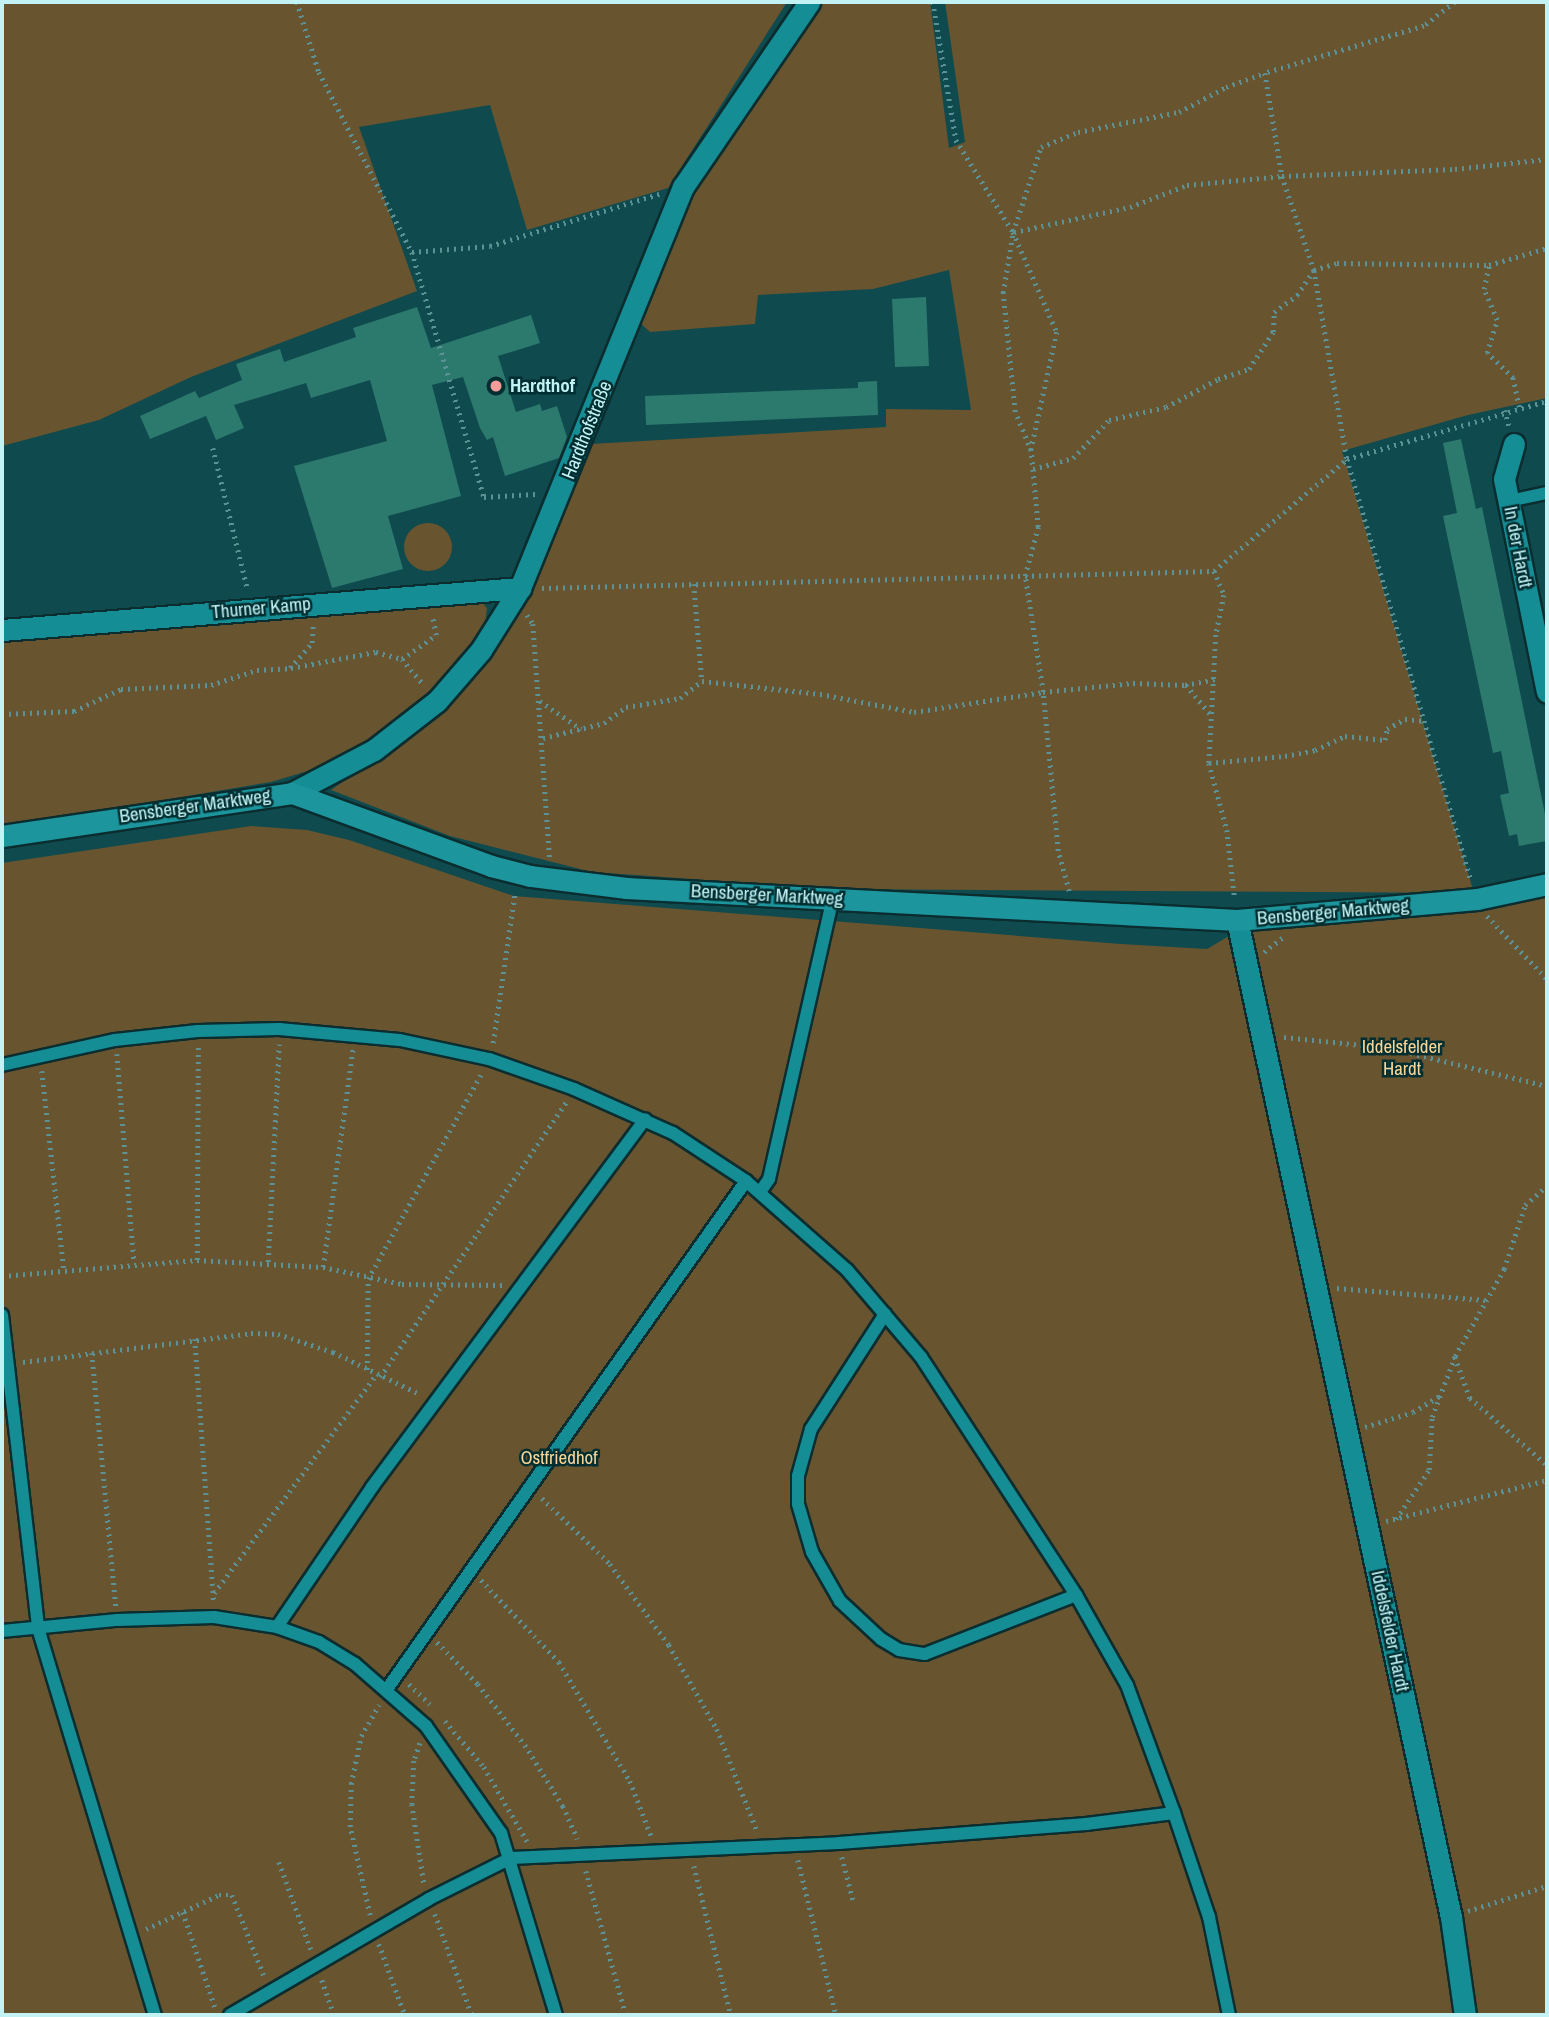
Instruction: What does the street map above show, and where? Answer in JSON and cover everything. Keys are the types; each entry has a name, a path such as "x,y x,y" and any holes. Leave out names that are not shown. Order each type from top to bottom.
{"street":[{"name":"Hardthofstraße","path":"292,793 374,750 437,701 481,650 517,593 562,492 683,187 809,2"},
{"name":"In der Hardt","path":"1514,444 1504,479 1547,692"},
{"name":"Thurner Kamp","path":"2,630 433,594 517,593"},
{"name":"Bensberger Marktweg","path":"2,836 292,793 530,876 626,888 1237,920 1477,899 1547,884"},
{"name":"Iddelsfelder Hardt","path":"1237,920 1451,1917 1465,2015"}],"lane":[{"path":"1509,501 1547,493"},
{"path":"761,1192 769,1180 833,898"},
{"path":"2,1065 115,1040 198,1031 279,1029 355,1034 489,1059 574,1090 645,1119 761,1192 847,1270 885,1314 968,1424 1076,1595 1127,1685 1174,1813 1209,1917 1229,2015"},
{"path":"278,1627 435,1400 645,1119"},
{"path":"387,1689 746,1181"},
{"path":"885,1314 811,1429 798,1476 798,1504 812,1552 840,1601 881,1639 899,1650 925,1654 1076,1595"},
{"path":"2,1315 38,1628 155,2015"},
{"path":"2,1631 117,1620 215,1617 278,1627 318,1642 387,1689 426,1726 479,1797 511,1858 556,2015"},
{"path":"230,2015 429,1899 511,1858 795,1846 1086,1825 1174,1813"}],"path":[{"path":"297,2 319,72 412,252 484,497 562,492"},
{"path":"933,2 956,141 1013,232 1057,332 1031,451"},
{"path":"1095,912 1089,892 1069,892 1058,850 1043,692 1025,576 1038,527 1033,469 1031,451 1015,412 1003,293 1013,232 1041,147 1077,132 1179,112 1226,87 1265,73 1424,26 1455,2"},
{"path":"1265,73 1282,176 1314,270 1347,459 1477,899 1491,922 1547,979"},
{"path":"1013,232 1130,207 1187,186 1282,176 1455,169 1547,159"},
{"path":"412,252 490,246 683,187"},
{"path":"1033,469 1073,458 1109,420 1166,407 1218,379 1249,369 1273,332 1275,312 1297,295 1314,270 1337,263 1489,265 1547,248"},
{"path":"1489,265 1484,289 1497,320 1487,353 1513,378 1519,407"},
{"path":"368,1370 369,1279 489,1059 517,886 550,863 533,624 517,593 694,584 1214,571 1347,459 1547,401"},
{"path":"213,448 250,608"},
{"path":"1214,571 1224,595 1216,635 1209,763 1227,830 1237,920"},
{"path":"694,584 702,681"},
{"path":"402,659 436,635 431,609 433,594"},
{"path":"290,668 312,643 319,603"},
{"path":"2,714 74,711 121,690 211,685 257,670 290,668 376,652 402,659 437,701"},
{"path":"543,738 604,723 626,708 680,698 702,681 820,694 914,712 1043,692 1133,683 1185,685 1215,679"},
{"path":"1185,685 1212,717"},
{"path":"540,701 581,729"},
{"path":"1209,763 1305,752 1345,736 1385,740 1387,729 1405,719 1425,721"},
{"path":"268,1262 279,1029"},
{"path":"197,1260 198,1031"},
{"path":"323,1267 355,1034"},
{"path":"1262,1035 1390,1048 1547,1086"},
{"path":"115,1040 134,1262"},
{"path":"41,1056 64,1271"},
{"path":"214,1593 447,1283 574,1090"},
{"path":"1396,1519 1429,1470 1432,1417 1455,1356 1504,1269 1525,1205 1547,1186"},
{"path":"2,1276 134,1262 197,1260 323,1267 369,1279 520,1285"},
{"path":"1316,1287 1486,1300"},
{"path":"8,1363 195,1339 278,1335 333,1352 378,1376 435,1400"},
{"path":"195,1339 215,1617"},
{"path":"92,1353 117,1620"},
{"path":"1455,1356 1470,1398 1547,1465"},
{"path":"1348,1433 1413,1412 1440,1396"},
{"path":"1368,1525 1547,1480"},
{"path":"529,1487 610,1564 669,1645 717,1730 752,1810 761,1847"},
{"path":"470,1569 559,1662 630,1781 656,1850"},
{"path":"428,1633 478,1684 525,1745 563,1806 582,1855 626,2015"},
{"path":"387,1689 361,1735 351,1784 350,1827 375,1931 405,2015"},
{"path":"426,1726 414,1760 412,1804 429,1899 472,2015"},
{"path":"839,1843 854,1903"},
{"path":"795,1846 836,2015"},
{"path":"690,1850 731,2015"},
{"path":"279,1862 334,2015"},
{"path":"1451,1917 1547,1886"},
{"path":"131,1936 219,1895 232,1895 270,1991"},
{"path":"183,1912 218,2015"}],"green space":[{"path":"2,2 787,2 668,188 527,230 490,105 359,127 417,291 191,377 99,420 2,446"},
{"path":"812,2 930,2 949,148 965,142 945,2 1547,2 1547,398 1468,415 1342,451 1474,893 836,889 592,872 450,836 331,790 429,721 504,634 591,444 886,427 886,409 971,410 949,270 873,289 758,295 755,324 650,332 637,320 685,202"},
{"path":"428,523 445,530 452,547 445,564 428,571 411,564 404,547 411,530"},
{"path":"478,598 487,608 485,624 442,683 386,731 321,767 271,782 2,827 2,636"},
{"name":"Ostfriedhof","path":"251,826 307,830 349,840 514,896 1207,949 1246,926 1547,895 1547,2015 2,2015 2,863"}],"building":[{"path":"926,297 929,366 895,367 892,299"},
{"path":"417,307 431,348 531,315 540,343 498,356 516,412 540,404 542,411 557,406 567,437 559,458 505,476 493,437 487,440 480,428 463,377 432,385 461,496 388,516 403,569 332,588 294,466 387,441 370,380 311,398 306,383 234,405 244,428 216,440 206,416 150,439 140,416 195,391 199,398 242,380 236,364 280,349 284,362 356,337 353,328"},
{"path":"877,381 878,415 646,425 645,396 858,388 858,382"},
{"path":"1461,439 1476,509 1482,507 1547,824 1547,841 1519,846 1517,834 1509,836 1500,795 1509,793 1501,751 1493,753 1443,516 1457,513 1443,443"}],"place":[{"name":"Hardthof","path":"496,386"}]}
